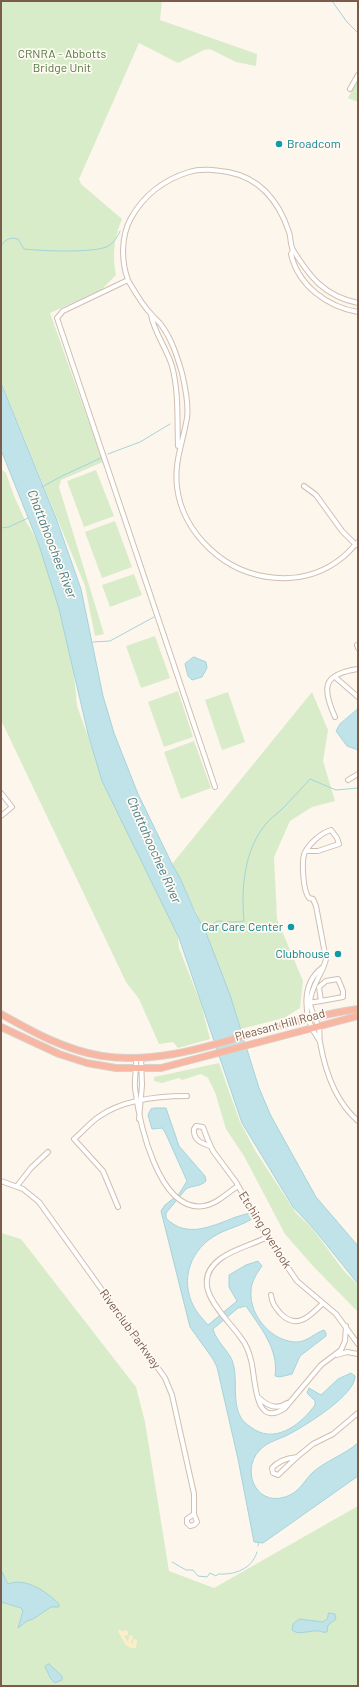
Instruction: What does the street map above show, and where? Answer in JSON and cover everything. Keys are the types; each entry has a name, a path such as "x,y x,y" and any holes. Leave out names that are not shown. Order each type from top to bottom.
{"highway":[{"name":"Pleasant Hill Road","path":"1,1014 66,1046 102,1056 139,1058 170,1055 210,1046 252,1033 312,1018 358,1009"},
{"name":"Pleasant Hill Road","path":"1,1027 59,1054 87,1063 116,1068 161,1068 209,1057 316,1026 358,1016"}],"street":[{"path":"350,89 358,75"},
{"path":"178,450 187,418 182,374 174,348 168,336 161,324 151,315 128,280 124,244 126,229 136,210 155,189 170,179 192,171 213,170 241,175 261,187 279,208 290,233 293,250 303,266 321,286 332,295 358,303"},
{"path":"293,250 291,254 297,270 321,298 336,305 358,312"},
{"path":"128,280 64,311 57,318 215,787"},
{"path":"151,315 152,321 171,365 177,395 178,450 176,486 184,515 191,528 203,542 220,558 237,569 266,578 293,578 325,568 342,558 357,544 342,531 316,495 304,486"},
{"path":"335,717 326,699 326,689 328,683 345,671 358,669"},
{"path":"335,677 358,697"},
{"path":"348,780 358,774"},
{"path":"1,793 12,807 1,816"},
{"path":"1,802 6,798"},
{"path":"306,850 318,851 338,844 337,838 330,830 325,832 306,850 304,853 304,878 307,896 313,899 316,906 326,959 325,966 313,989 308,1003 336,1094 344,1107 358,1121"},
{"path":"308,1003 321,1001 343,997 344,991 340,980 326,980 321,984 319,987 321,1001"},
{"path":"139,1058 139,1068 135,1086 139,1102"},
{"path":"139,1068 142,1081 139,1102 139,1119 158,1172 173,1195 179,1201 186,1204 205,1206 216,1202 238,1186"},
{"path":"118,1207 103,1170 74,1139 106,1112 122,1105 187,1096"},
{"name":"Etching Overlook","path":"210,1146 200,1142 194,1137 194,1129 196,1126 203,1127 210,1146 238,1186 267,1237 297,1281 322,1304 336,1314 358,1344"},
{"path":"17,1186 31,1168 48,1152"},
{"name":"Riverclub Parkway","path":"1,1181 17,1186 28,1192 39,1202 165,1378 172,1395 194,1494 194,1514"},
{"path":"267,1237 219,1259 213,1266 207,1280 208,1293 214,1304 247,1348 254,1370 258,1403 262,1408 271,1413 282,1410 321,1365 341,1350 345,1341 346,1326"},
{"path":"271,1296 275,1307 287,1320 292,1322 304,1319 322,1304"},
{"path":"332,1357 341,1353 358,1354"},
{"path":"257,1397 272,1406 280,1406 289,1402"},
{"path":"296,1457 286,1459 276,1464 272,1468 273,1473 278,1475 296,1457 313,1444 333,1434 358,1413"}],"green space":[{"name":"CRNRA - Abbotts Bridge Unit","path":"1,1 162,1 160,20 257,54 256,66 236,62 210,49 204,50 178,63 139,43 79,179 81,184 122,219 114,247 116,275 101,290 50,313 103,462 61,480 59,487 104,634 95,636 85,586 1,382"},
{"path":"358,79 358,102 348,98"},
{"path":"1,469 6,473 24,518 49,561 72,654 77,706 95,756 176,919 179,948 201,1004 210,1039 178,1048 173,1042 159,1044 139,999 126,982 1,720"},
{"path":"96,470 114,516 84,527 67,481"},
{"path":"115,521 132,567 102,578 85,532"},
{"path":"134,574 142,595 110,607 102,585"},
{"path":"155,636 170,678 141,688 126,646"},
{"path":"178,691 193,737 164,747 148,702"},
{"path":"228,692 245,742 222,750 205,700"},
{"path":"312,692 328,730 323,761 335,801 312,807 290,821 274,857 277,919 303,981 300,1008 284,1018 241,1029 205,930 172,864"},
{"path":"194,741 211,788 181,799 164,752"},
{"path":"219,1063 240,1122 256,1152 296,1213 312,1228 344,1271 358,1285 358,1312 312,1265 285,1234 244,1156 226,1129 215,1092 208,1078 201,1074 182,1080 179,1078 162,1083 154,1081 154,1077"},
{"path":"1,1233 21,1239 136,1387 145,1422 169,1571 214,1588 358,1506 358,1686 1,1686"}],"sand":[{"path":"120,1629 122,1632 125,1630 128,1631 128,1635 124,1636 128,1642 129,1636 132,1635 132,1645 134,1639 137,1640 136,1648 129,1647 124,1643 118,1632"}],"water":[{"name":"Chattahoochee River","path":"1,383 56,518 81,589 103,696 114,733 138,794 205,930 230,995 259,1088 271,1116 316,1197 358,1246 358,1284 313,1228 293,1207 242,1123 179,938 102,781 88,734 59,609 39,545 1,450"},
{"path":"194,657 206,662 207,668 202,677 192,680 188,676 185,664"},
{"path":"358,709 358,750 347,746 336,731 340,724"},
{"path":"166,1108 179,1146 205,1176 206,1181 186,1189 166,1213 166,1218 174,1225 183,1228 201,1229 257,1210 259,1213 250,1220 218,1234 209,1240 201,1247 195,1256 190,1265 188,1286 190,1296 198,1314 208,1325 237,1301 229,1287 229,1275 246,1265 258,1261 262,1266 252,1284 251,1300 258,1318 264,1326 280,1338 289,1341 302,1341 324,1330 326,1333 326,1336 300,1356 292,1374 280,1377 275,1376 274,1357 267,1339 246,1306 238,1308 213,1329 214,1333 232,1360 235,1374 236,1404 242,1420 255,1430 264,1433 281,1433 296,1424 310,1412 315,1405 315,1401 307,1393 309,1388 321,1395 338,1379 351,1373 355,1376 348,1391 330,1408 300,1428 263,1447 256,1455 252,1464 251,1474 253,1483 258,1491 265,1496 274,1499 285,1497 294,1493 317,1469 358,1443 358,1476 263,1543 254,1542 238,1459 217,1367 190,1327 161,1211 165,1205 179,1194 187,1181 165,1132 162,1128 152,1129 148,1115 151,1109"},
{"path":"1,1570 8,1584 22,1582 36,1587 54,1599 59,1604 59,1607 51,1607 18,1628 23,1611 21,1608 1,1602"},
{"path":"329,1613 335,1614 336,1619 328,1625 327,1632 315,1631 298,1633 292,1630 293,1624 299,1619 323,1622 327,1619"},
{"path":"49,1664 62,1676 62,1680 55,1683 51,1679 45,1667"}],"waterway":[{"path":"332,1 347,22 358,33"},
{"path":"1,246 6,240 13,238 18,239 24,249 53,251 99,249 111,244 118,236 120,231"},
{"path":"108,454 140,442 170,424"},
{"name":"Chattahoochee River","path":"42,487 101,458"},
{"name":"Chattahoochee River","path":"1,528 9,527 28,518"},
{"path":"93,642 110,641 154,617"},
{"path":"204,930 217,921 244,921 244,883 248,858 252,846 267,823 310,779 336,790 358,788"},
{"path":"258,1546 259,1542"},
{"path":"172,1562 186,1570 193,1570 198,1576 207,1577 210,1573 216,1576 218,1574 242,1570 251,1563 257,1552"}],"place":[{"name":"Broadcom","path":"279,144"},
{"name":"Car Care Center","path":"291,927"},
{"name":"Clubhouse","path":"338,954"}]}
